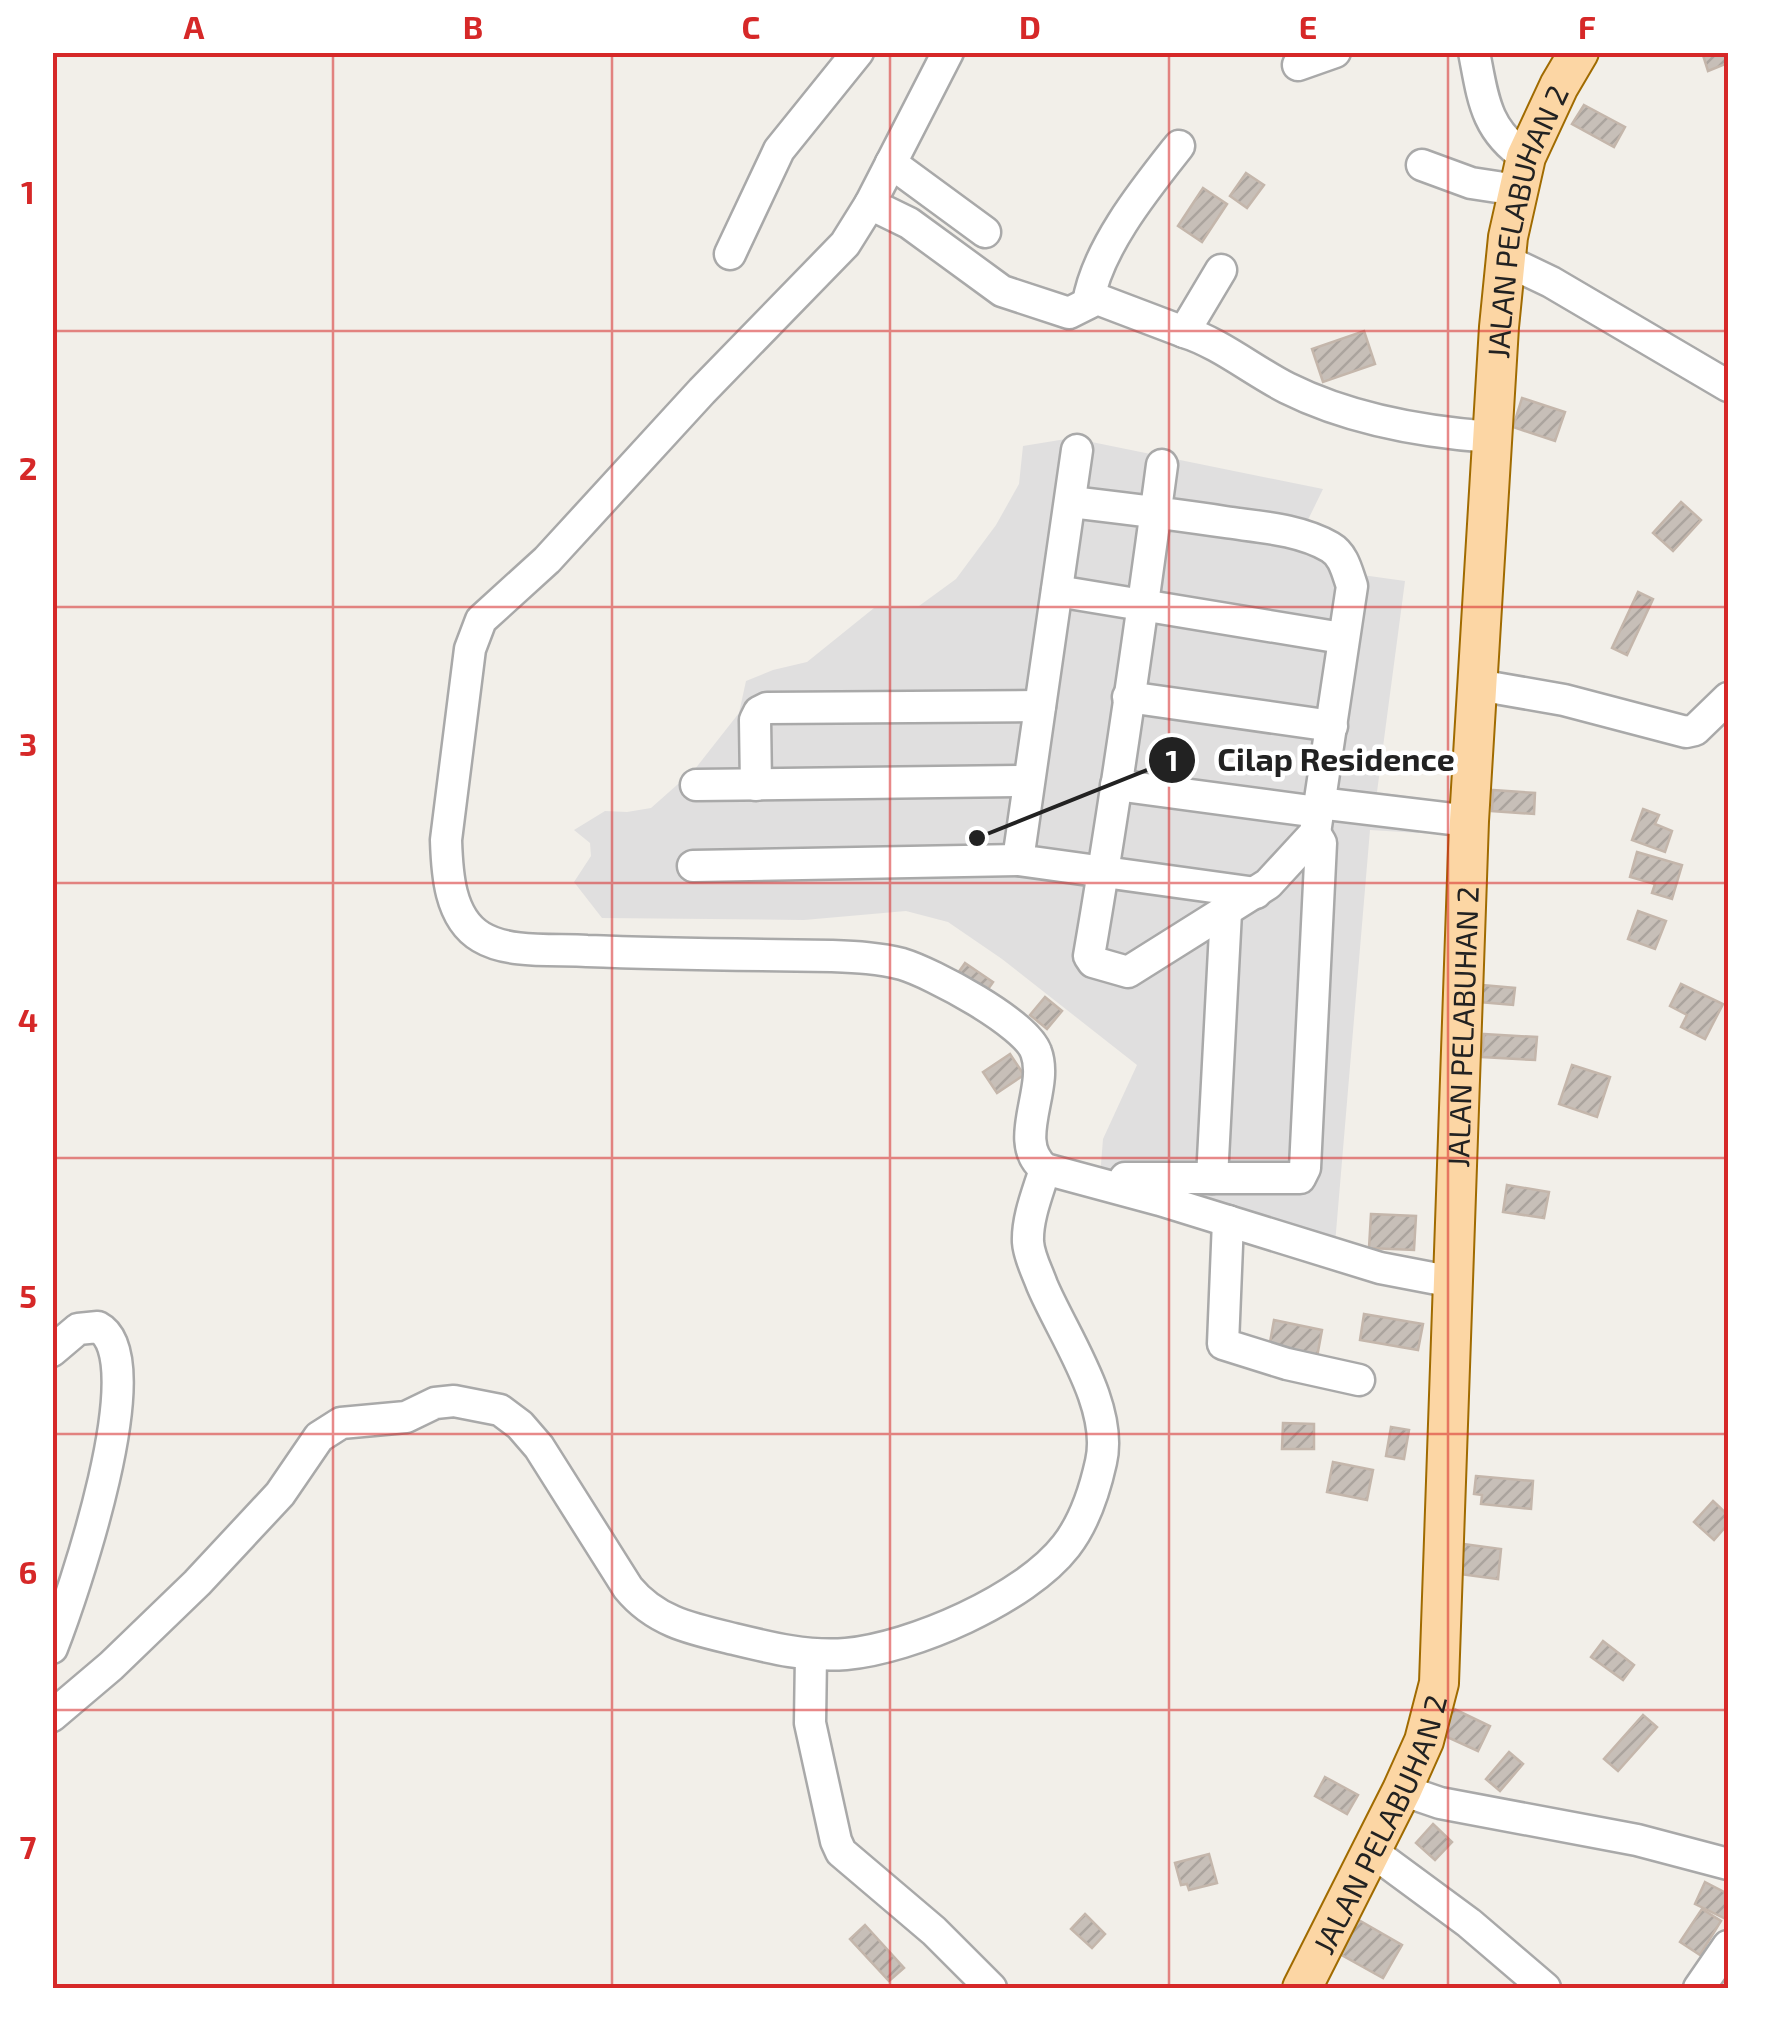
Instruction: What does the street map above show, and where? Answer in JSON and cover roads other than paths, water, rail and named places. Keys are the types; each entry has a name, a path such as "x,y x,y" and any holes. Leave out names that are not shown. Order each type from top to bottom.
{"main road":[{"name":"JALAN PELABUHAN 2","path":"1302,1988 1424,1741 1438,1683 1470,821 1491,436 1505,260 1521,174 1559,86 1580,52"}],"street":[{"path":"730,254 779,150 858,52"},
{"path":"948,52 870,204 836,255 702,391 547,560 480,620 470,648 446,840 447,870 459,911 481,937 530,948 870,958 922,971 1005,1019 1032,1044 1040,1072 1029,1145 1035,1160 1045,1169 1380,1268 1452,1282"},
{"path":"1298,64 1335,52"},
{"path":"1422,164 1471,184 1521,174 1489,120 1474,52"},
{"path":"1088,302 1104,255 1179,146"},
{"path":"891,163 985,232"},
{"path":"870,204 920,230 1002,291 1069,313 1096,299 1184,332 1319,402 1406,426 1491,436"},
{"path":"1505,260 1551,282 1728,386"},
{"path":"1184,332 1220,270"},
{"path":"1018,860 1077,450"},
{"path":"1162,465 1090,956 1093,962 1128,972 1138,969 1256,893 1318,816"},
{"path":"1071,502 1271,529 1331,548 1342,558 1352,586 1318,816 1321,844 1305,1168 1300,1178 1291,1180 1125,1178"},
{"path":"1057,591 1342,638"},
{"path":"1478,685 1564,700 1686,732 1695,730 1728,698"},
{"path":"1128,696 1332,726"},
{"path":"756,785 755,720 767,708 1040,706"},
{"path":"696,786 1028,781"},
{"path":"1116,785 1318,816 1470,821"},
{"path":"694,866 1018,860 1256,893"},
{"path":"1212,1178 1226,912"},
{"path":"52,1716 111,1666 197,1583 280,1494 319,1437 341,1423 406,1418 435,1403 454,1401 491,1406 530,1436 628,1588 645,1607 680,1626 812,1655 868,1651 966,1617 1052,1561 1074,1534 1094,1484 1103,1441 1096,1404 1030,1254 1029,1226 1045,1169"},
{"path":"1228,1221 1223,1344 1358,1380"},
{"path":"52,1351 78,1330 98,1327 110,1335 118,1362 114,1418 99,1500 79,1576 52,1648"},
{"path":"812,1655 812,1741 841,1852 934,1932 991,1988"},
{"path":"1402,1790 1440,1803 1637,1840 1728,1864"},
{"path":"1370,1850 1469,1923 1545,1988"},
{"path":"1699,1988 1728,1946"}],"place":[{"name":"Cilap Residence","path":"977,838"}]}
